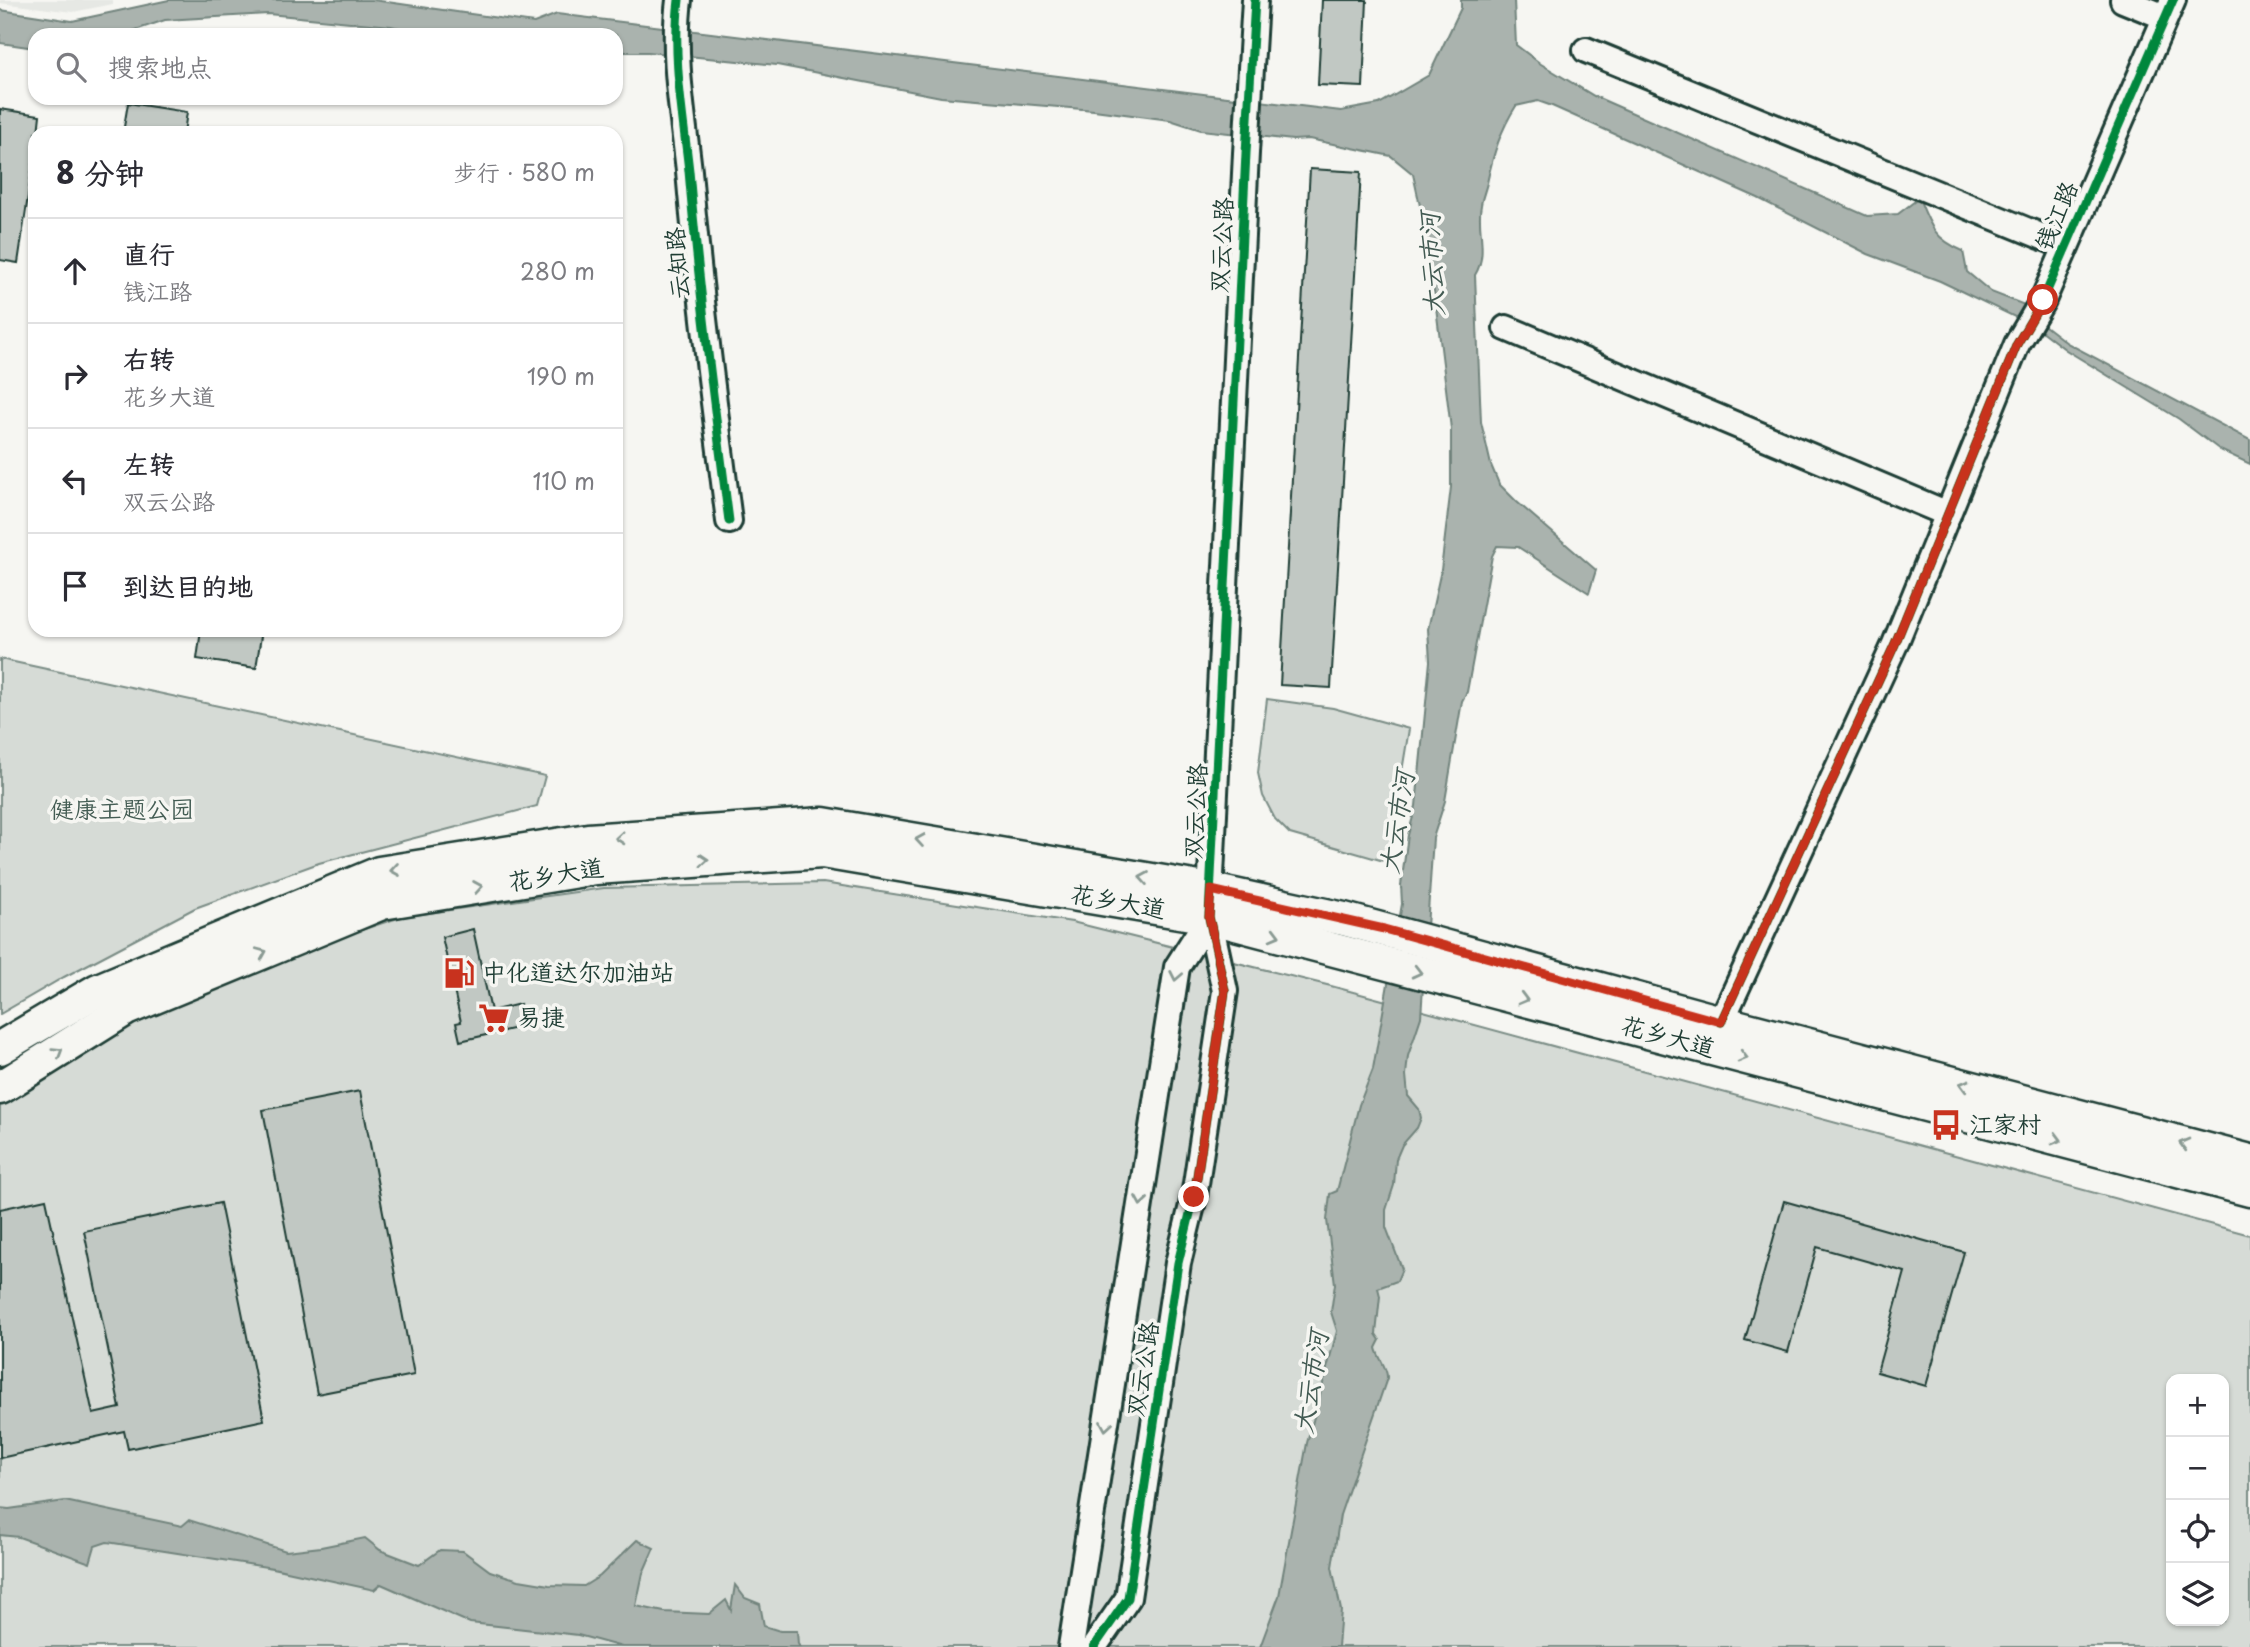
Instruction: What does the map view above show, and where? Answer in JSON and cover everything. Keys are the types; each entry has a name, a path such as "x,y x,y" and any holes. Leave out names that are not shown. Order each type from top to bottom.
{"main road":[{"name":"花乡大道","path":"0,1048 98,990 379,873 588,840 823,824 1210,903 1377,962 2250,1190"},
{"name":"花乡大道","path":"0,1088 126,1009 382,903 596,868 822,852 1210,903 1384,929 1721,1022 2250,1161"}],"street":[{"name":"双云公路","path":"1094,1647 1128,1598 1178,1262 1194,1197 1225,991 1210,903 1255,0"},
{"path":"2123,0 2169,9"},
{"name":"云知路","path":"678,7 679,68 702,311 729,521"},
{"name":"钱江路","path":"1721,1022 1895,644 2017,344 2043,300 2169,9"},
{"path":"1586,50 2065,246"},
{"path":"1506,328 1948,514"},
{"name":"双云公路","path":"1071,1647 1177,967 1210,903"}],"shaded area":[{"path":"0,0 113,0 113,4 73,12 0,3"}],"green space":[{"name":"健康主题公园","path":"0,659 545,776 537,806 319,863 195,908 0,1014"},
{"path":"1267,699 1333,708 1409,729 1387,862 1290,834 1275,819 1263,796 1258,773"},
{"path":"823,883 1072,922 1331,986 2250,1235 2250,1647 0,1647 0,1098 128,1019 309,947 401,917 604,888"}],"water":[{"name":"大云市河","path":"169,0 373,0 534,23 557,14 1341,111 1379,104 1429,75 1461,8 1461,0 1514,0 1516,45 1541,64 1594,96 1867,216 1898,214 1919,198 1934,230 1945,241 1963,251 1967,272 1991,292 2040,311 2045,326 2067,343 2250,440 2250,464 2220,450 2179,419 2066,350 2036,327 1940,281 1868,254 1758,198 1552,106 1538,101 1516,106 1498,143 1480,214 1482,249 1475,275 1481,422 1491,465 1499,484 1596,570 1589,593 1518,547 1497,546 1492,556 1467,692 1462,701 1445,801 1433,838 1421,1017 1408,1056 1406,1075 1408,1096 1419,1109 1421,1118 1417,1128 1402,1145 1396,1159 1394,1185 1386,1210 1386,1227 1402,1269 1397,1281 1378,1288 1380,1296 1376,1334 1380,1340 1376,1348 1387,1378 1340,1515 1332,1567 1341,1610 1338,1647 1260,1647 1279,1596 1307,1443 1337,1331 1331,1312 1335,1284 1327,1220 1330,1194 1337,1191 1359,1105 1373,1069 1402,904 1401,885 1408,835 1416,806 1430,661 1428,629 1441,570 1451,487 1451,429 1426,233 1413,174 1391,156 1309,139 1293,140 1201,130 1170,120 1094,110 941,97 777,65 648,52 623,52 623,28 399,28 268,14 165,20 142,28 28,28 28,47 0,43 0,10 72,21"},
{"path":"65,1501 182,1526 189,1520 286,1551 365,1538 380,1550 419,1565 440,1550 463,1551 490,1571 549,1585 584,1586 600,1576 637,1540 654,1548 643,1573 636,1606 664,1612 709,1614 726,1600 731,1610 735,1585 745,1598 760,1604 764,1626 780,1631 797,1631 800,1647 622,1647 578,1635 470,1623 381,1584 374,1590 273,1568 107,1542 95,1546 90,1563 19,1537 0,1535 0,1508"}],"building":[{"path":"1322,0 1367,0 1363,87 1318,85"},
{"path":"128,105 187,112 185,126 124,126"},
{"path":"0,109 40,115 39,126 28,126 28,197 18,263 0,260"},
{"path":"1310,169 1361,172 1331,688 1280,685"},
{"path":"200,637 261,637 256,668 197,659"},
{"path":"473,929 491,1011 520,1004 525,1026 460,1041 456,1023 461,1022 442,937"},
{"path":"360,1091 414,1375 317,1394 263,1110"},
{"path":"46,1199 93,1414 120,1408 84,1231 220,1203 264,1420 128,1449 124,1431 0,1458 0,1209"},
{"path":"1784,1201 1964,1252 1926,1386 1877,1372 1905,1272 1817,1247 1788,1352 1745,1340"}],"cycle path":[{"path":"679,0 679,86 729,521"},
{"path":"1094,1647 1128,1598 1178,1263 1194,1197 1225,991 1209,917 1255,0"},
{"path":"1721,1022 1895,644 2017,344 2043,300 2173,0"}],"place":[{"name":"中化道达尔加油站","path":"459,973"},
{"name":"易捷","path":"494,1018"},
{"name":"江家村","path":"1946,1125"}],"route":[{"path":"1194,1197 1225,991 1209,917 1211,890 1384,929 1721,1022 1895,644 2017,344 2043,300"}]}
